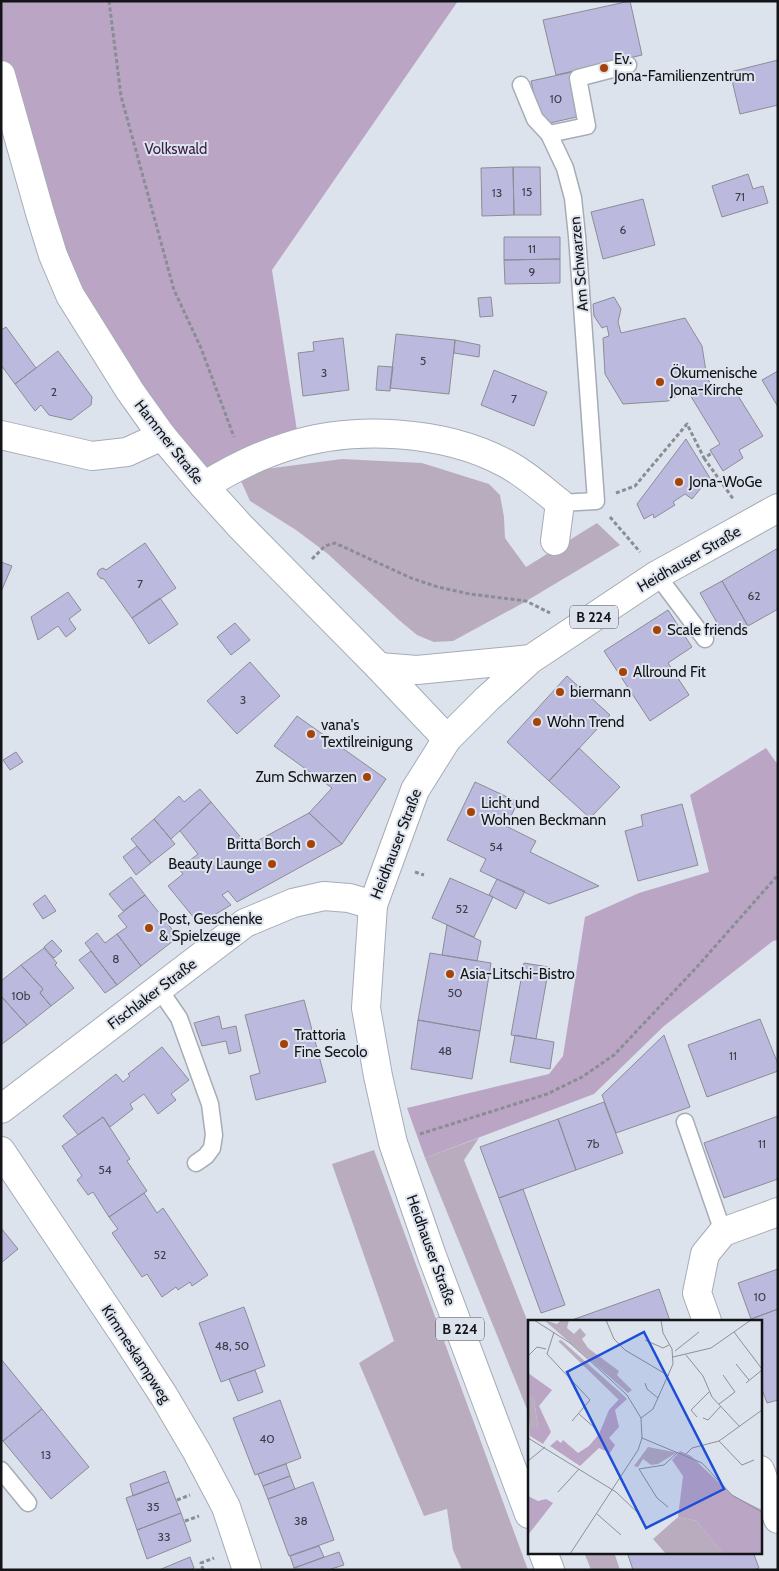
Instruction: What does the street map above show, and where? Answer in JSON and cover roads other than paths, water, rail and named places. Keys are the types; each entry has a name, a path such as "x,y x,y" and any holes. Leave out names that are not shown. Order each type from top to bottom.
{"main road":[{"name":"Hammer Straße","path":"1,75 40,213 70,295 130,391 162,436 240,526 294,579 447,739"},
{"path":"204,486 244,463 287,446 332,437 380,433 432,437 482,452 505,463 523,474 560,503 555,541"},
{"path":"1,435 92,456 127,452 162,436"},
{"name":"Heidhauser Straße","path":"528,1511 432,1256 393,1143 378,1076 366,1008 373,905 415,790 447,739 487,699 530,659 657,575 778,508"},
{"path":"379,667 417,670 530,659"},
{"name":"Fischlaker Straße","path":"1,1109 245,923 293,903 324,896 349,898 373,905"},
{"name":"Kimmeskampweg","path":"1,1151 127,1338 197,1452 226,1507 247,1570"},
{"path":"707,1320 697,1293 705,1254 723,1232 778,1212"},
{"path":"762,1475 778,1519"},
{"path":"545,1554 550,1570"}],"lane":[{"path":"549,134 587,126 578,78 628,65"},
{"name":"Am Schwarzen","path":"521,85 535,120 549,134 565,168 573,198 581,275 596,501 560,503"},
{"path":"657,575 705,639"},
{"path":"159,989 179,1018 210,1104 214,1135 212,1148 206,1156 196,1163"},
{"path":"685,1122 723,1232"},
{"path":"1,1470 28,1503"}],"place":[{"name":"Ev. Jona-Familienzentrum","path":"604,68"},
{"name":"Ökumenische Jona-Kirche","path":"660,382"},
{"name":"Jona-WoGe","path":"679,482"},
{"name":"Scale friends","path":"657,630"},
{"name":"Allround Fit","path":"623,672"},
{"name":"biermann","path":"560,692"},
{"name":"Wohn Trend","path":"537,722"},
{"name":"vana's Textilreinigung","path":"311,734"},
{"name":"Zum Schwarzen","path":"367,777"},
{"name":"Licht und Wohnen Beckmann","path":"471,812"},
{"name":"Britta Borch","path":"311,844"},
{"name":"Beauty Launge","path":"272,864"},
{"name":"Post, Geschenke & Spielzeuge","path":"149,928"},
{"name":"Asia-Litschi-Bistro","path":"450,974"},
{"name":"Trattoria Fine Secolo","path":"284,1044"}],"park label":[{"name":"Volkswald","path":"176,149"}]}
